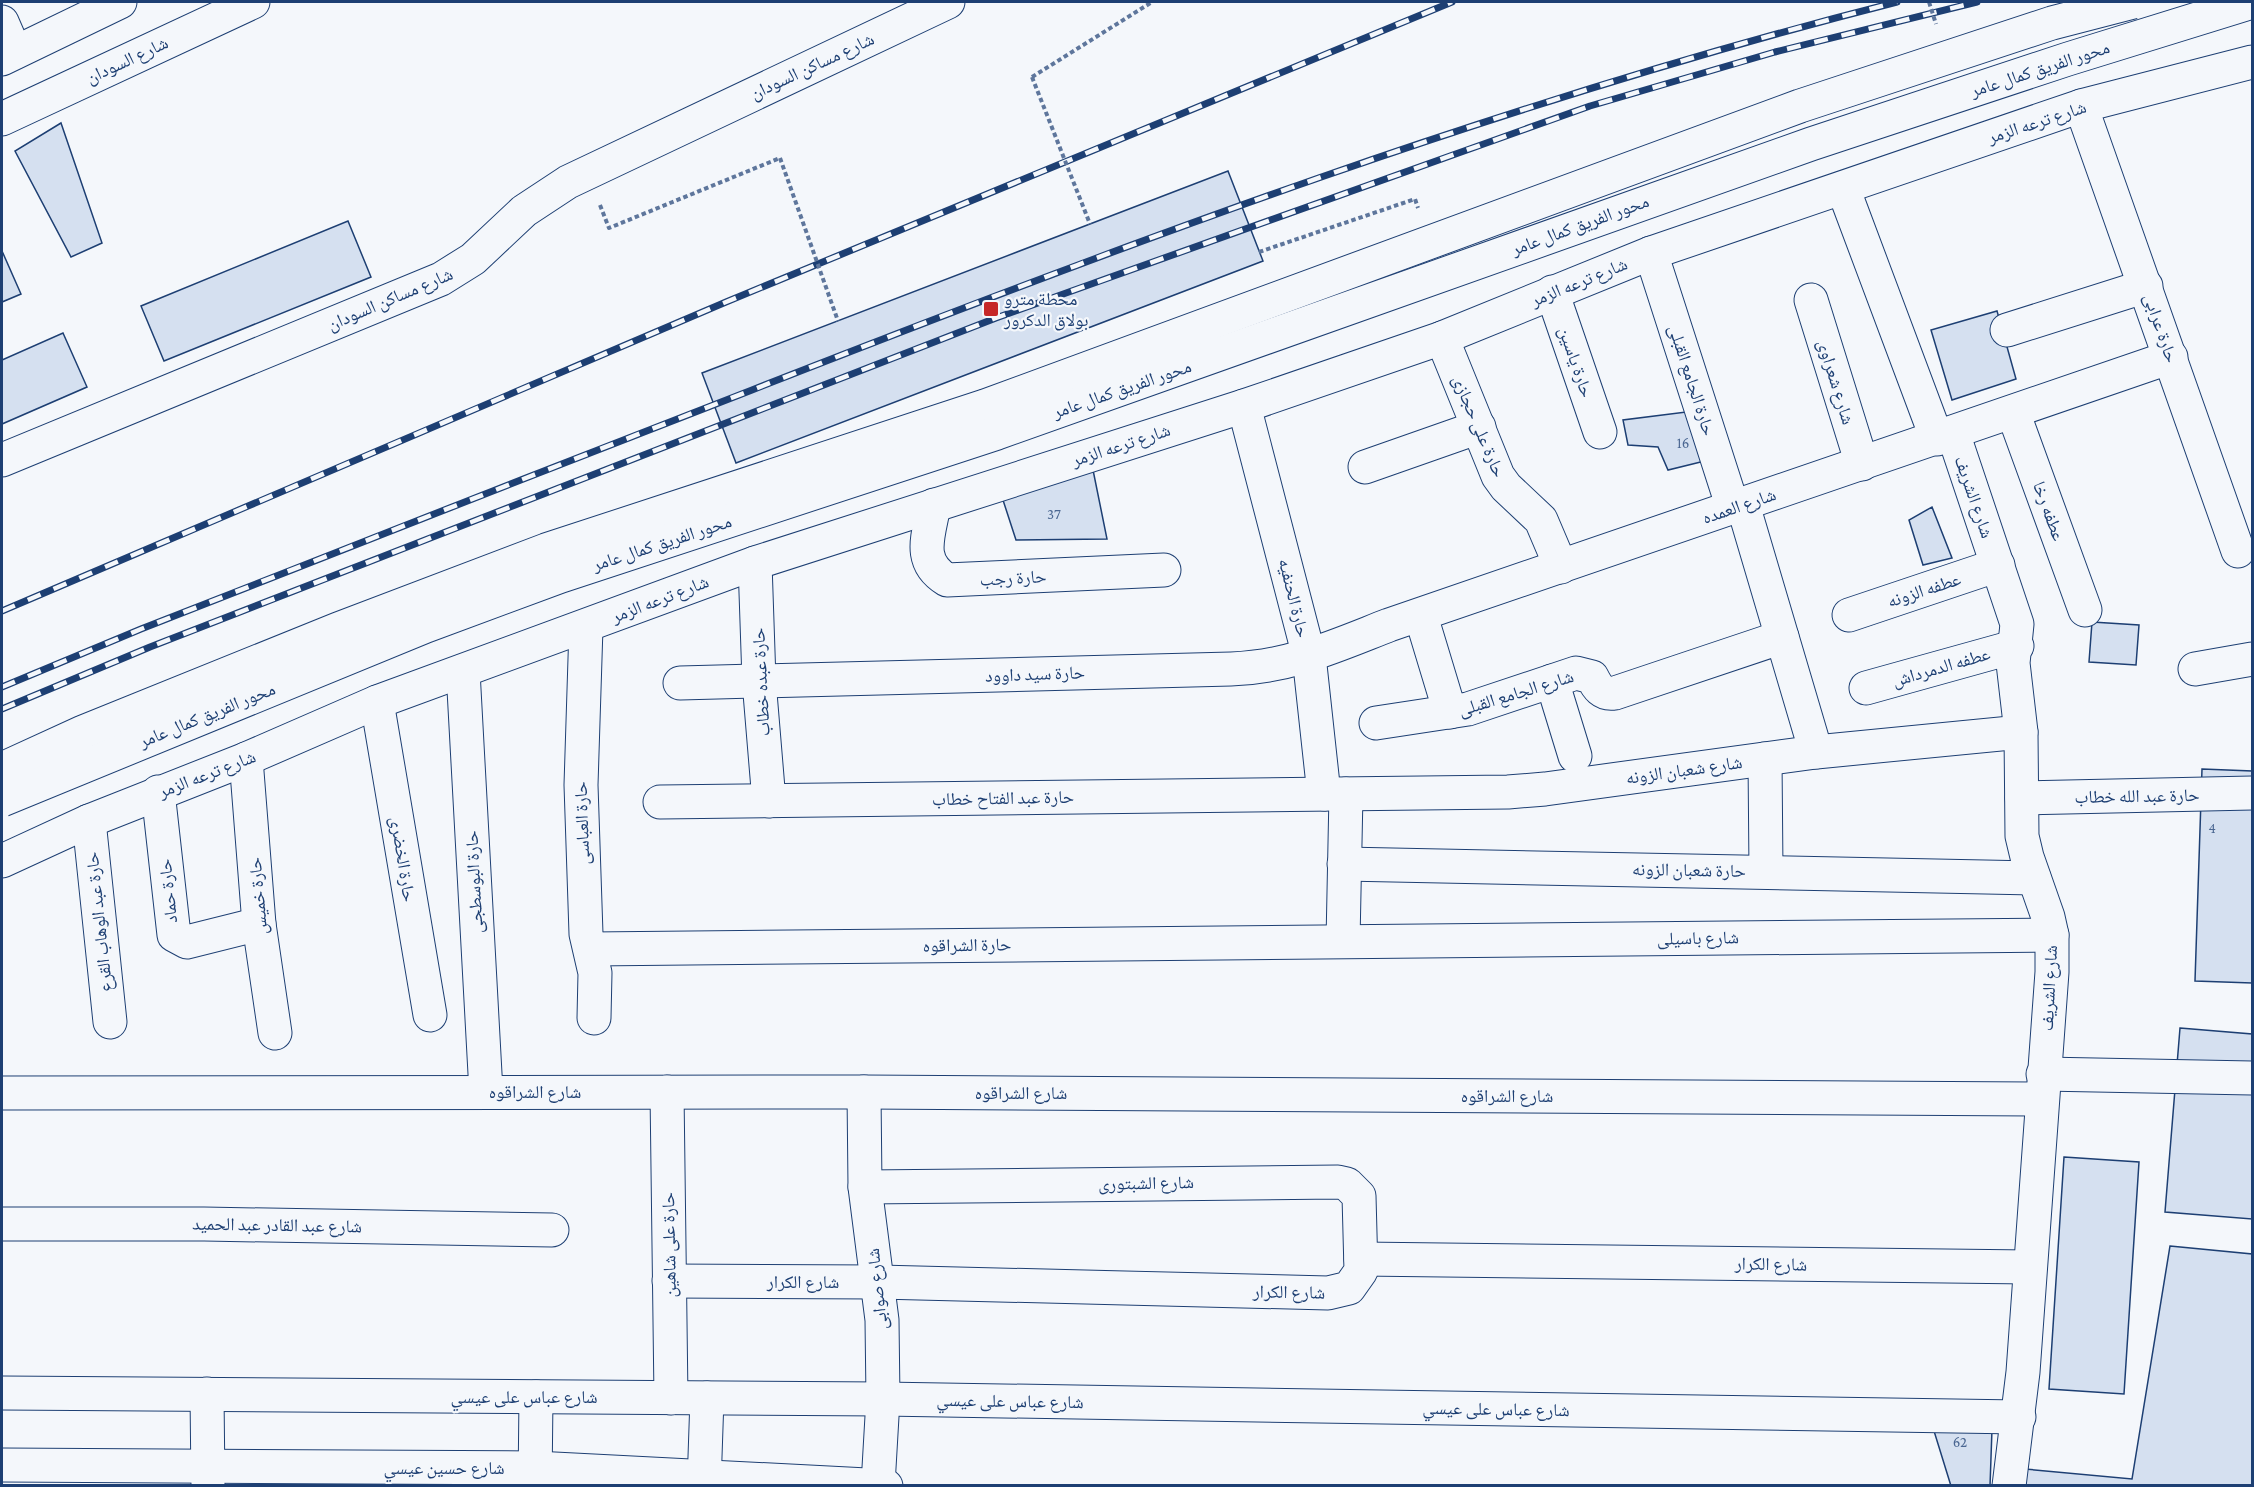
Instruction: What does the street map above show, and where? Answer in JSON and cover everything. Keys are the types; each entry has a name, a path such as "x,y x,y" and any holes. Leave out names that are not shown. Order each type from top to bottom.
{"main road":[{"path":"2,22 8,55 120,2"},
{"name":"شارع السودان","path":"2,118 253,2"},
{"name":"شارع مساكن السودان","path":"2,460 441,279 488,248 539,200 587,173 948,2"},
{"name":"محور الفريق كمال عامر","path":"2,769 83,732 338,628 546,550 985,406 1800,106 2052,23 2133,2"},
{"name":"محور الفريق كمال عامر","path":"2,800 426,626 561,576 997,433 1811,144 2090,52 2253,2"},
{"name":"شارع ترعه الزمر","path":"2,861 89,821 246,759 377,702 755,563 1244,406 1442,338 1651,253 2081,106 2253,62"},
{"name":"حارة عرابى","path":"2081,106 2238,550"},
{"name":"شارع الشريف","path":"1843,188 1998,566 2017,624 2013,663 2021,732 2022,836 2052,935 2052,972 2019,1417 2009,1485"},
{"name":"حارة الجامع القبلى","path":"1651,253 1782,637 1816,752"},
{"path":"2007,330 2146,286"},
{"name":"حارة ياسين","path":"1552,292 1600,432"},
{"name":"شارع شعراوى","path":"1811,300 1862,464"},
{"name":"حارة على حجازى","path":"1442,338 1498,476 1506,487 1541,520 1561,567"},
{"name":"شارع العمده","path":"1309,656 1389,625 1421,616 2171,357"},
{"name":"حارة الحنفيه","path":"1244,406 1309,656 1335,794 1344,864 1343,941"},
{"name":"عطفه رخا","path":"2013,412 2085,610"},
{"path":"1365,467 1479,427"},
{"name":"حارة رجب","path":"934,505 926,551 928,563 937,574 947,580 1164,570"},
{"name":"حارة عبده خطاب","path":"755,563 759,681 769,801"},
{"name":"عطفه الزونه","path":"1849,615 1998,566"},
{"path":"1421,616 1450,712"},
{"name":"حارة العباسى","path":"586,627 581,785 586,924 595,973 594,1018"},
{"name":"شارع الجامع القبلى","path":"1376,723 1477,707 1581,673 1592,677 1601,691 1615,693 1782,637"},
{"name":"عطفه الدمرداش","path":"1866,688 2016,646"},
{"name":"حارة سيد داوود","path":"680,683 1263,668 1309,656"},
{"path":"2195,669 2253,659"},
{"name":"حارة البوسطجى","path":"462,671 486,1092"},
{"path":"1552,681 1575,756"},
{"name":"حارة الخضرى","path":"377,702 430,1016"},
{"name":"شارع شعبان الزونه","path":"1335,794 1545,789 1816,752 2021,732"},
{"name":"حارة خميس","path":"246,759 260,924 275,1033"},
{"path":"1765,759 1767,871"},
{"name":"حارة حماد","path":"158,792 174,935 187,942 260,924"},
{"name":"حارة عبد الله خطاب","path":"2022,798 2253,793"},
{"name":"حارة عبد الفتاح خطاب","path":"660,802 1335,794"},
{"name":"حارة عبد الوهاب القرع","path":"89,821 110,1022"},
{"name":"حارة شعبان الزونه","path":"1344,864 2034,878"},
{"name":"شارع باسيلى","path":"1343,941 2052,935"},
{"name":"حارة الشراقوه","path":"591,949 1343,941"},
{"name":"شارع الشراقوه","path":"2,1093 2042,1087 2253,1078"},
{"name":"حارة على شاهين","path":"668,1092 671,1398"},
{"name":"شارع صوابى","path":"864,1092 865,1187 879,1282 883,1399 878,1485"},
{"name":"شارع الشبتورى","path":"865,1187 1338,1182 1347,1184 1359,1196 1361,1259"},
{"name":"شارع عبد القادر عبد الحميد","path":"2,1224 204,1224 552,1230"},
{"name":"شارع الكرار","path":"669,1281 879,1282 1328,1293 1349,1288 1357,1281 1361,1271 1361,1259 2030,1267"},
{"name":"شارع عباس على عيسي","path":"2,1394 883,1399 2019,1417"},
{"path":"207,1394 208,1477"},
{"path":"535,1477 536,1397"},
{"path":"704,1480 707,1398"},
{"name":"شارع حسين عيسي","path":"2,1465 208,1477 535,1477 886,1485"}],"path":[{"path":"1090,224 1032,77 1152,2"},
{"path":"587,173 609,228 780,158 838,321"},
{"path":"1259,252 1415,199"}],"building":[{"path":"61,123 102,243 71,257 15,151"},
{"name":"محطة مترو بولاق الدكرور","path":"1228,171 1263,261 736,463 702,373"},
{"path":"348,221 371,277 164,361 141,306"},
{"path":"2,251 21,294 2,302"},
{"path":"1997,311 2016,379 1952,400 1931,330"},
{"path":"63,333 87,387 2,424 2,360"},
{"path":"1702,410 1717,458 1668,470 1658,447 1628,445 1623,420"},
{"path":"1092,465 1107,539 1016,540 1002,497"},
{"path":"1932,507 1952,558 1923,565 1909,520"},
{"path":"2092,622 2139,625 2136,665 2089,662"},
{"path":"2202,769 2252,771 2252,983 2195,981"},
{"path":"2180,1028 2252,1034 2252,1219 2165,1212"},
{"path":"2064,1157 2139,1162 2124,1394 2049,1389"},
{"path":"2170,1246 2252,1254 2252,1486 2023,1486 2025,1469 2132,1479"},
{"path":"1992,1429 1990,1486 1951,1486 1934,1431"}],"railway":[{"path":"2,611 726,302 1452,2"},
{"path":"2,687 141,629 599,449 1034,281 1176,229 1319,178 1606,84 1751,41 1897,2"},
{"path":"2,709 150,647 996,318 1590,106 1775,52 1977,2"}],"place":[{"name":"محطة مترو بولاق الدكرور","path":"991,309"}]}
